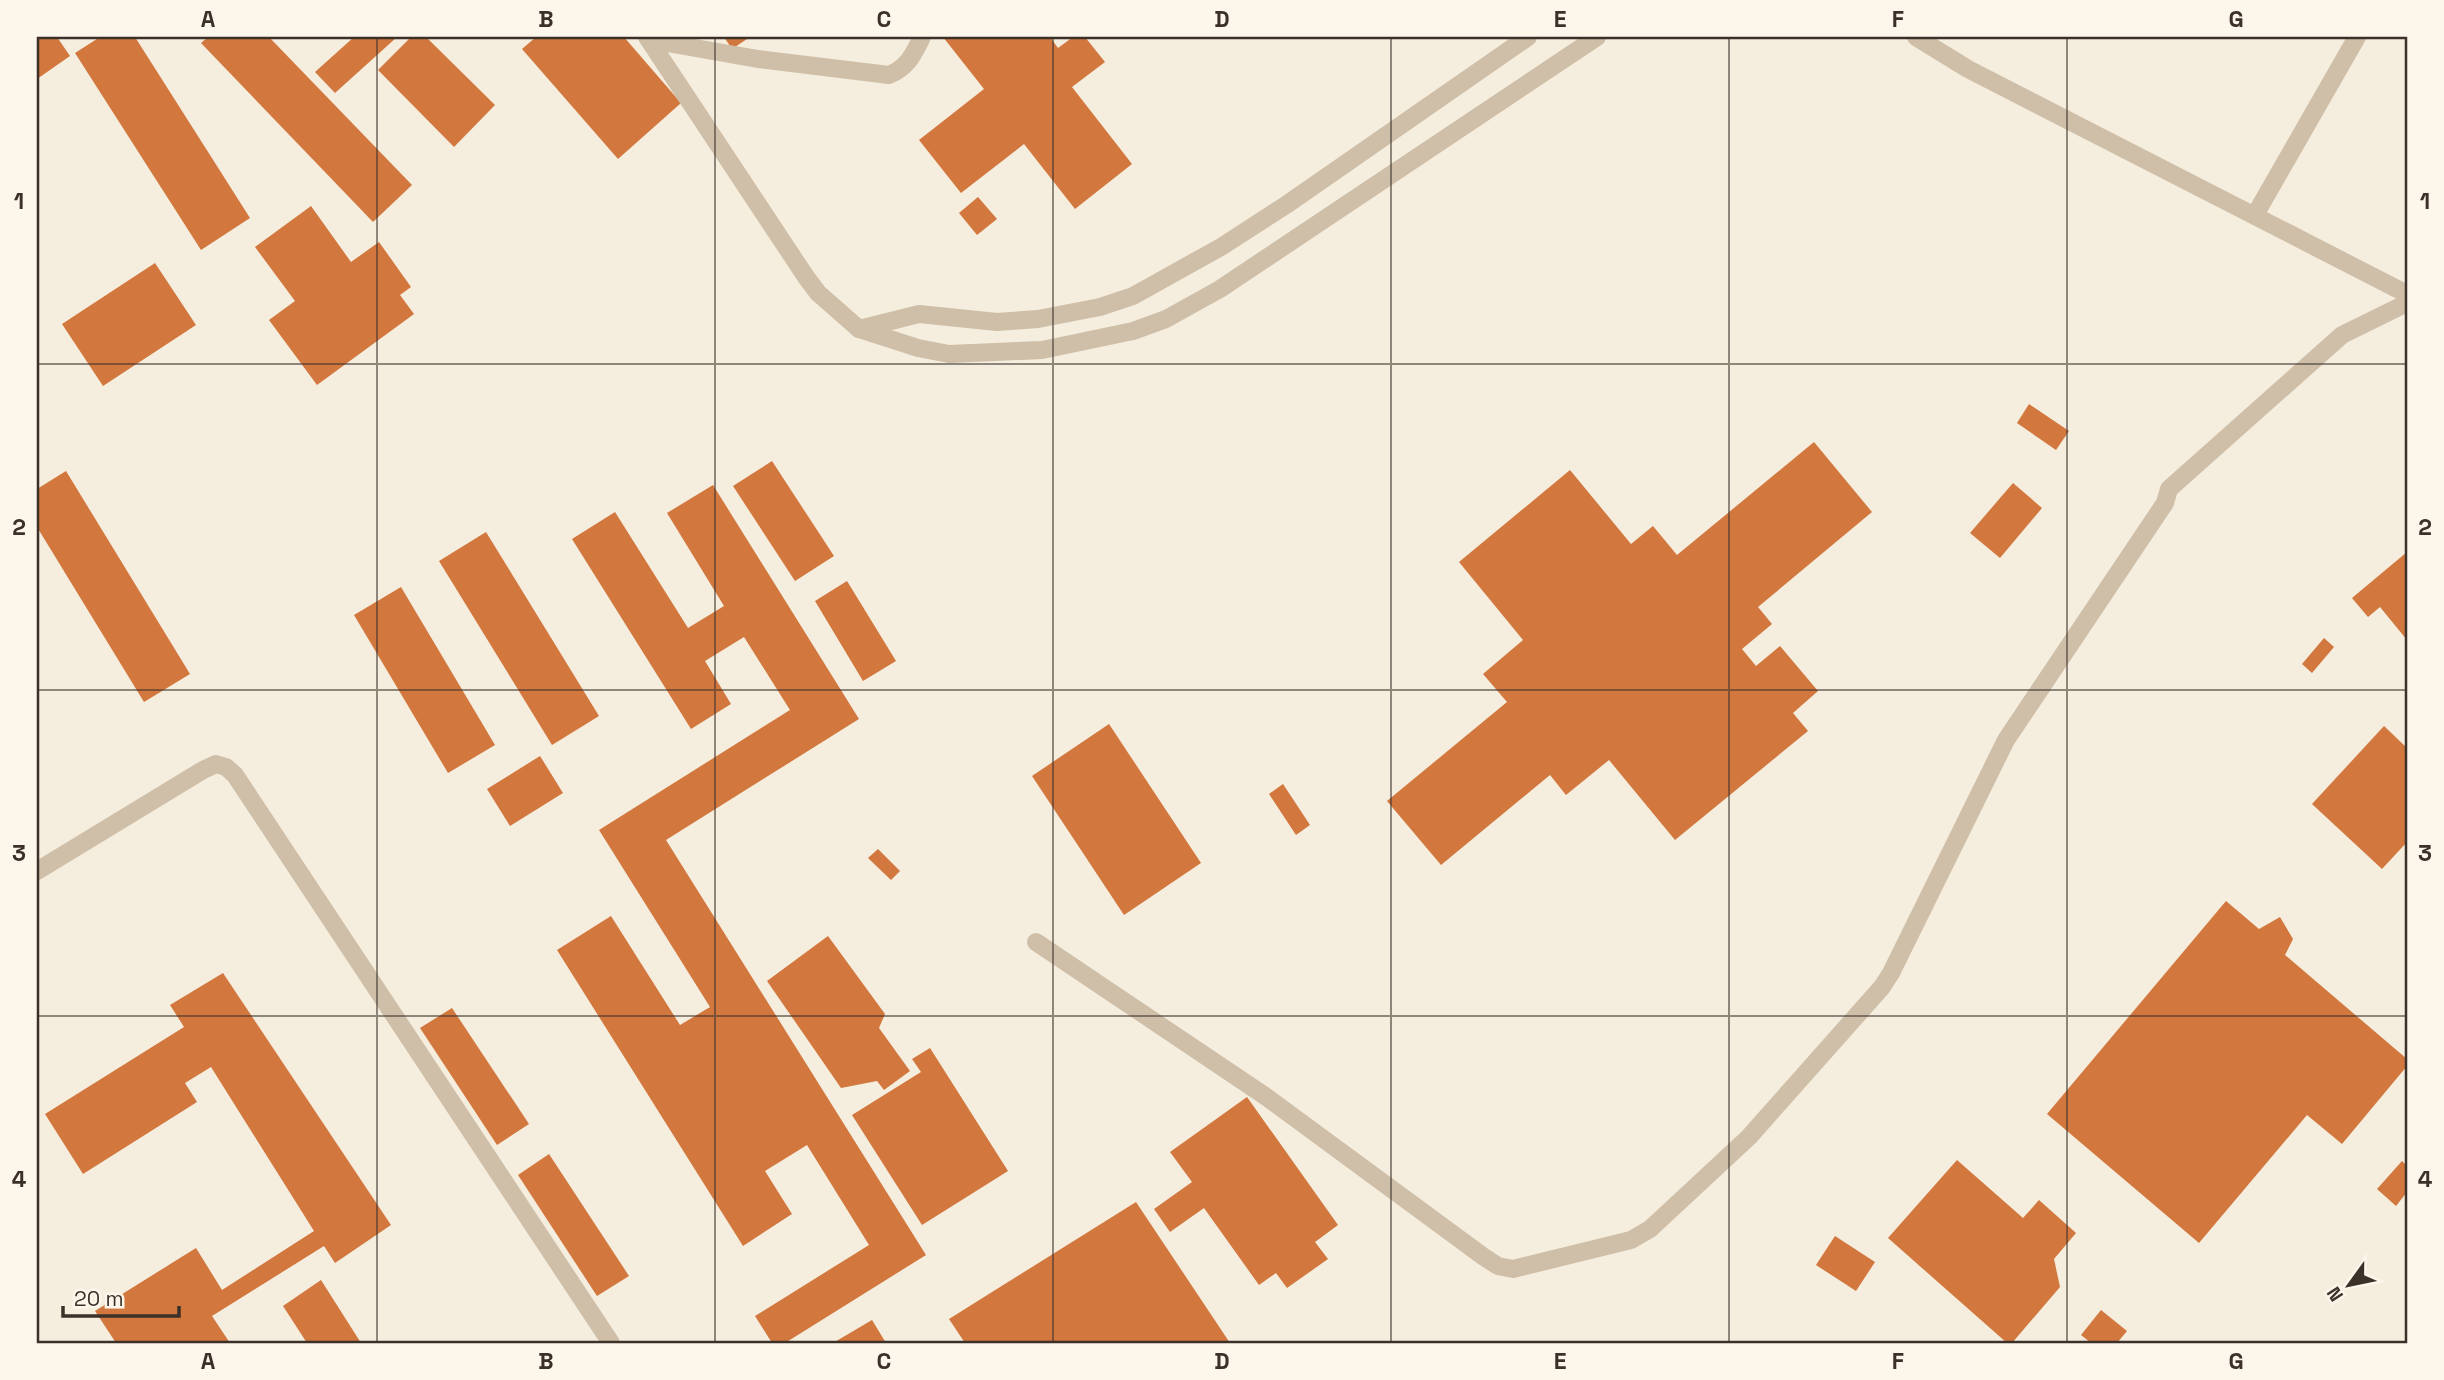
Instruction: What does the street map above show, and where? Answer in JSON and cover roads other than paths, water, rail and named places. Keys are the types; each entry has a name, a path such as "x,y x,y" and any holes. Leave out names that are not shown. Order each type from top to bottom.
{"street":[{"path":"648,38 758,59 889,75 903,69 911,60 922,37"},
{"path":"859,329 919,314 997,322 1038,319 1100,307 1133,296 1222,247 1528,37"},
{"path":"648,38 818,293 859,329 918,348 949,354 1042,350 1133,331 1166,319 1220,289 1597,37"},
{"path":"1916,37 1968,69 2407,294"},
{"path":"2255,215 2357,37"},
{"path":"1036,942 1265,1096 1498,1266 1513,1269 1631,1240 1650,1229 1749,1137 1882,987 2006,740 2165,503 2169,489 2342,335 2407,303"},
{"path":"38,868 203,770 215,764 226,767 235,775 611,1343"}]}
